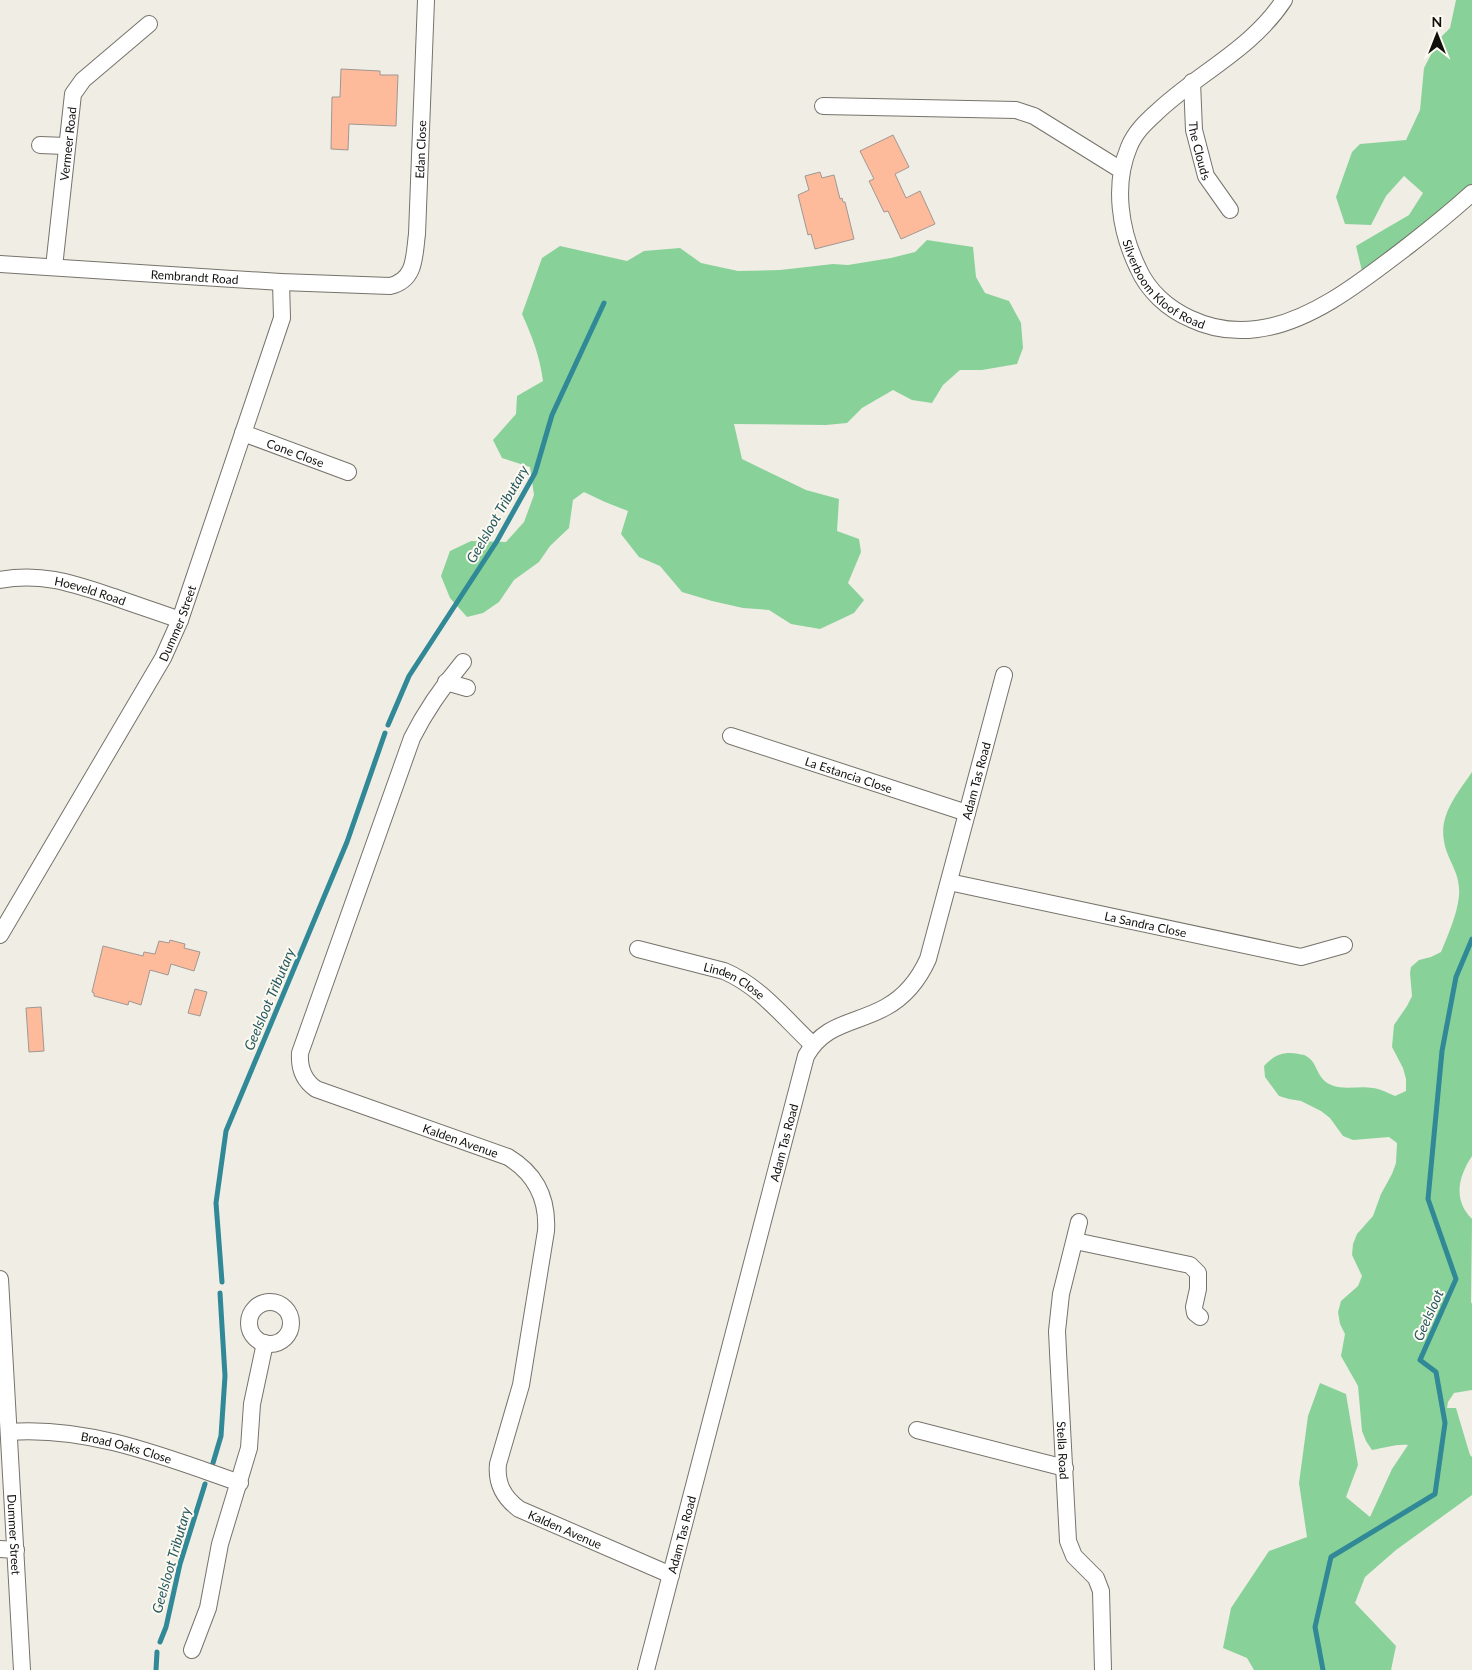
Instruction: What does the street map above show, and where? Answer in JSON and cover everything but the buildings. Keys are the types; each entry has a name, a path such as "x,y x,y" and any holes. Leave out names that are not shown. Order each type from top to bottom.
{"street":[{"name":"Edan Close","path":"390,286 404,281 414,260 417,234 426,0"},
{"name":"Silverboom Kloof Road","path":"1284,0 1254,35 1218,64 1174,95 1135,135 1125,158 1121,170 1120,196 1126,239 1148,286 1168,307 1181,315 1210,326 1226,329 1259,329 1275,326 1318,308 1379,268 1472,193"},
{"name":"Vermeer Road","path":"54,267 71,100 76,88 83,80 149,24"},
{"name":"The Clouds","path":"1192,82 1194,130 1206,176 1230,210"},
{"path":"823,106 1016,110 1034,116 1121,170"},
{"path":"40,145 66,146"},
{"name":"Rembrandt Road","path":"0,264 280,282 390,286"},
{"name":"Dummer Street","path":"0,935 163,658 180,620 282,318 280,282"},
{"name":"Cone Close","path":"243,432 348,472"},
{"name":"Hoeveld Road","path":"0,580 40,577 71,582 180,620"},
{"name":"Kalden Avenue","path":"463,662 446,682 423,716 412,738 300,1053 300,1068 306,1080 316,1089 503,1155 518,1164 534,1180 544,1200 546,1231 521,1385 498,1464 497,1472 501,1488 511,1503 519,1509 671,1575"},
{"name":"Adam Tas Road","path":"646,1670 806,1056 813,1045 832,1029 885,1008 906,992 915,982 928,958 1004,675"},
{"path":"446,682 467,688"},
{"name":"La Estancia Close","path":"731,736 967,813"},
{"name":"La Sandra Close","path":"948,882 1301,957 1344,945"},
{"name":"Linden Close","path":"638,949 713,968 735,976 753,987 813,1045"},
{"name":"Stella Road","path":"1079,1222 1061,1294 1057,1331 1068,1541 1070,1549 1078,1562 1096,1578 1101,1591 1102,1670"},
{"path":"1074,1240 1190,1265 1198,1273 1198,1289 1194,1307 1195,1313 1200,1316"},
{"name":"Dummer Street","path":"0,1279 9,1432 8,1550 22,1670"},
{"path":"192,1650 208,1608 220,1544 240,1483 249,1448 252,1404 265,1344"},
{"path":"917,1430 1065,1468"},
{"name":"Broad Oaks Close","path":"9,1432 64,1434 103,1439 145,1450 240,1483"}],"green space":[{"path":"1456,0 1472,0 1472,187 1453,204 1362,271 1356,246 1409,215 1423,193 1404,176 1386,196 1371,225 1345,224 1336,197 1352,152 1360,144 1406,140 1420,110 1424,68 1439,39 1450,28"},
{"path":"927,240 973,247 976,277 985,293 1009,301 1021,323 1023,348 1017,364 982,370 960,370 943,385 932,403 912,400 893,390 862,408 847,423 826,425 734,424 742,459 806,490 839,499 837,531 859,539 861,552 848,583 864,600 854,613 820,629 791,624 769,610 743,608 682,592 660,566 639,557 621,534 628,511 584,492 573,500 569,528 550,546 539,562 514,580 499,602 483,613 467,617 450,598 441,576 450,551 471,541 506,542 524,522 534,495 530,467 502,458 493,440 516,414 517,396 543,381 535,347 522,314 542,258 560,246 627,261 644,251 680,248 701,263 738,271 780,270 833,264 848,265 891,258 915,252"},
{"path":"1472,772 1472,1156 1463,1172 1460,1196 1466,1212 1472,1219 1472,1390 1454,1393 1448,1402 1447,1408 1456,1408 1472,1457 1472,1495 1396,1550 1365,1577 1355,1603 1396,1646 1391,1670 1254,1670 1247,1658 1223,1648 1231,1608 1269,1551 1307,1537 1299,1483 1308,1416 1320,1383 1346,1394 1358,1465 1346,1497 1370,1517 1392,1469 1408,1445 1372,1450 1366,1441 1362,1431 1358,1386 1341,1356 1345,1334 1340,1324 1338,1312 1341,1301 1358,1286 1362,1276 1352,1255 1353,1244 1357,1234 1373,1216 1381,1194 1392,1174 1396,1163 1397,1143 1389,1137 1353,1140 1343,1136 1330,1118 1321,1111 1301,1101 1279,1096 1265,1077 1264,1066 1280,1055 1294,1053 1305,1055 1310,1059 1321,1077 1330,1085 1342,1088 1365,1087 1384,1091 1395,1096 1406,1091 1406,1079 1403,1068 1392,1047 1394,1025 1412,996 1411,967 1419,960 1441,952 1454,918 1459,888 1456,873 1444,841 1444,822 1451,804"}],"waterway":[{"name":"Geelsloot Tributary","path":"388,725 409,676 497,541 535,473 552,415 604,303"},
{"name":"Geelsloot Tributary","path":"222,1282 216,1203 226,1131 347,842 385,733"},
{"name":"Geelsloot","path":"1323,1670 1315,1627 1331,1557 1435,1494 1445,1423 1436,1372 1420,1360 1456,1279 1428,1199 1442,1051 1456,977 1472,939"},
{"name":"Geelsloot Tributary","path":"213,1463 221,1436 225,1376 220,1293"},
{"name":"Geelsloot Tributary","path":"160,1642 166,1627 180,1564 205,1484"},
{"name":"Geelsloot Tributary","path":"156,1670 157,1652"}]}
